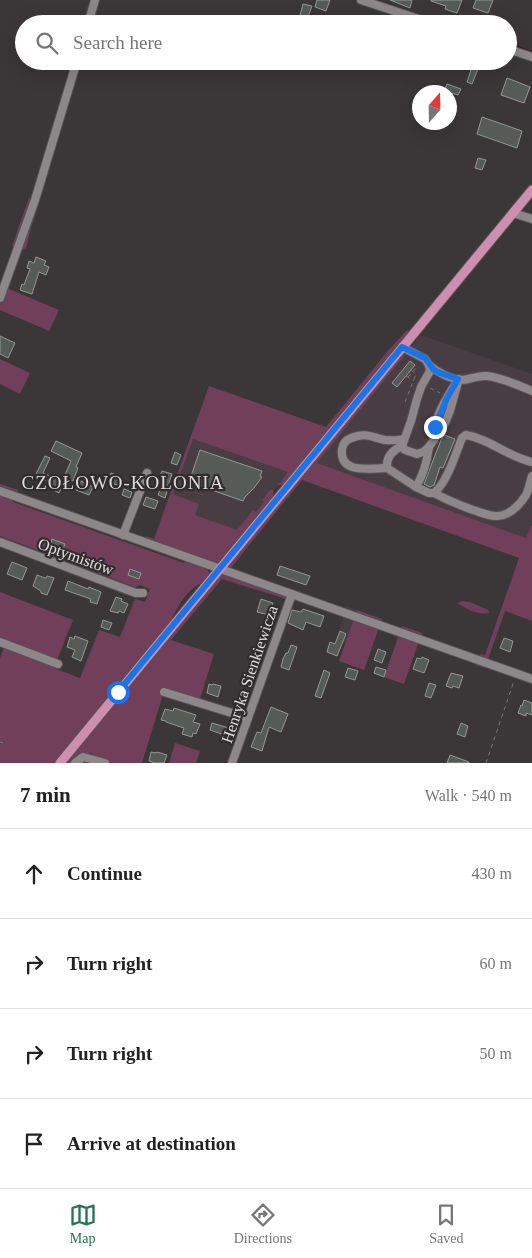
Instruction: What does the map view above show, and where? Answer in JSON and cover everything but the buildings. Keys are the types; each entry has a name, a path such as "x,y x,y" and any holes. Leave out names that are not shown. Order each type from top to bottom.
{"main road":[{"path":"60,763 532,190"}],"street":[{"path":"90,15 94,0"},
{"path":"361,0 407,15"},
{"path":"517,52 532,57"},
{"path":"0,298 35,200 74,70"},
{"path":"513,213 532,219"},
{"path":"402,347 427,362 434,370 458,379 486,376 505,380 532,390"},
{"path":"387,468 388,458 403,442 421,387 430,371 427,362"},
{"path":"434,440 435,427 458,379"},
{"path":"403,442 405,450 417,454 424,452 429,447 445,423 458,379"},
{"path":"403,442 370,435 350,438 342,446 341,456 347,465 357,469 387,468 429,493 434,493 445,499 496,516 503,516 521,502 532,476"},
{"path":"434,493 444,480 462,438 466,435 475,436 514,456 532,462"},
{"path":"416,487 426,465 429,447"},
{"path":"123,535 147,473"},
{"path":"0,491 532,679"},
{"name":"Optymistów","path":"0,542 130,591 143,593"},
{"name":"Henryka Sienkiewicza","path":"232,763 292,594"},
{"path":"0,642 58,664"},
{"path":"164,692 248,718"},
{"path":"75,763 83,757 105,763"}],"path":[{"path":"414,381 407,377 412,371 427,362"},
{"path":"405,402 416,374 412,371"},
{"path":"430,388 448,397"},
{"path":"486,763 514,681 519,674"}],"shaded area":[{"path":"29,198 39,201 26,248 22,250 12,246"},
{"path":"0,285 59,310 49,331 0,310"},
{"path":"407,330 411,332 283,485 276,484 280,483 288,472 193,439 173,494 199,504 195,515 237,530 253,510 256,512 270,490 273,490 271,501 221,562 217,564 147,541 146,536 154,539 209,386 326,427"},
{"path":"421,335 532,374 532,522 526,538 316,463"},
{"path":"403,353 405,355 317,463 526,538 532,526 532,621 505,611 485,668 476,665 480,654 485,655 519,558 302,480 230,569 228,564 283,501 296,481"},
{"path":"0,359 30,373 20,394 0,384"},
{"path":"190,438 289,472 215,561 154,539"},
{"path":"0,484 18,490 13,502 184,563 186,560 207,569 210,574 187,594 178,606 169,624 55,763 0,763 0,658 7,639 0,637 0,592 73,620 54,668 80,678 99,630 120,637 135,599 145,602 150,589 140,585 135,587 0,536"},
{"path":"222,574 286,595 286,599 222,579 171,640 214,654 200,699 165,688 142,763 112,763 94,757 90,753 82,755 72,763 64,763 217,577"},
{"path":"463,601 488,610 489,613 477,612 457,603"},
{"path":"347,606 357,610 345,644 336,641"},
{"path":"357,610 382,619 364,670 339,661"},
{"path":"402,626 422,633 404,684 384,677"},
{"path":"175,743 200,751 196,763 169,763"}],"waterway":[{"path":"374,0 420,15"},
{"path":"517,47 532,52"}],"district":[{"name":"CZOŁOWO-KOLONIA","path":"123,482"}],"route":[{"path":"118,692 402,347 425,358 434,370 458,379 447,398 435,427"}]}
